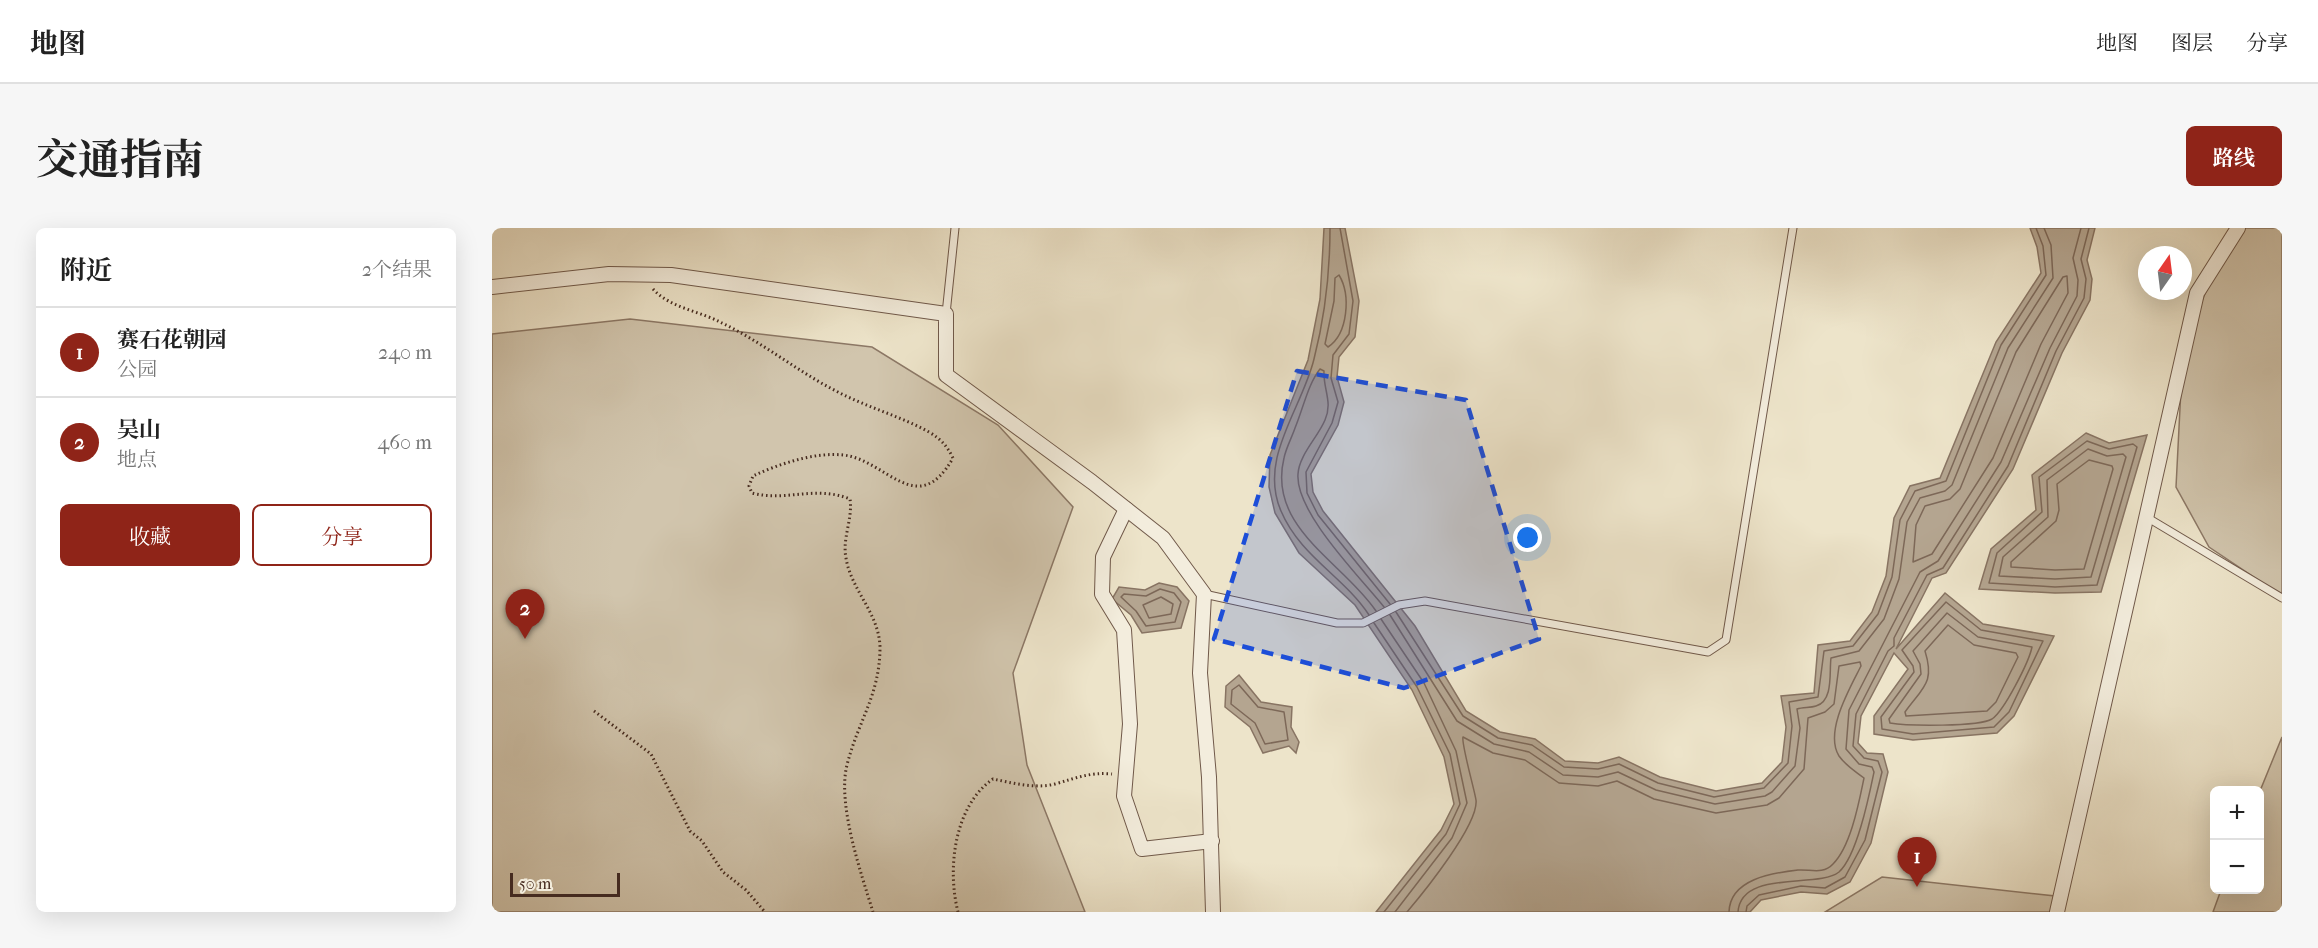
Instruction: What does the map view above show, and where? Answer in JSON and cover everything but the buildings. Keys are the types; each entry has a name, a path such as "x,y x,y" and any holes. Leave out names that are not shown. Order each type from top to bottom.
{"street":[{"path":"2057,912 2148,518 2197,293 2238,228"},
{"path":"492,287 609,274 671,275 946,314 946,375 1163,538 1204,594 1200,673 1209,777 1213,912"},
{"path":"1126,510 1103,557 1102,594 1124,630 1130,724 1124,796 1142,849 1212,841"}],"lane":[{"path":"946,314 955,228"},
{"path":"1204,594 1337,623 1363,623 1399,605 1425,601 1708,652 1726,640 1793,228"},
{"path":"2148,518 2282,598"}],"path":[{"path":"639,275 660,297 720,321 764,345 804,374 837,392 928,431 946,444 953,458 945,472 931,483 911,486 900,483 873,465 843,455 825,455 767,469 753,476 749,486 752,493 766,497 814,492 834,493 850,499 846,558 877,627 880,645 876,687 846,766 845,791 851,838 873,912"},
{"path":"594,711 651,754 690,831 702,841 723,872 746,890 765,912"},
{"path":"958,912 952,868 964,814 981,787 993,779 1019,784 1053,785 1091,772 1125,775"}],"highlighted area":[{"path":"1297,371 1466,400 1539,639 1404,688 1214,639"}],"shaded area":[{"path":"2231,228 2282,228 2282,596 2209,547 2176,487 2183,349"},
{"path":"630,319 872,347 998,425 1073,507 1013,673 1027,765 1085,912 492,912 492,334"},
{"path":"2282,737 2282,912 2213,912 2220,894 2264,894 2264,786 2262,786"},
{"path":"1882,877 2055,896 2052,912 1825,912"}],"water":[{"path":"1324,228 1345,228 1359,301 1355,337 1339,357 1337,377 1344,402 1338,425 1311,474 1313,492 1323,511 1415,626 1466,711 1500,732 1535,739 1565,761 1598,763 1619,757 1660,777 1716,791 1762,783 1782,762 1786,727 1781,696 1814,693 1818,645 1850,641 1872,612 1886,576 1894,518 1910,486 1940,478 1996,342 2041,273 2037,247 2030,228 2095,228 2087,260 2092,279 2090,300 2062,353 2013,469 1946,573 1932,578 1896,649 1945,593 1983,624 2054,636 2014,716 1997,733 1913,740 1874,734 1874,716 1908,669 1894,653 1861,716 1858,743 1867,753 1883,754 1888,772 1871,843 1850,882 1827,894 1801,892 1761,900 1750,912 1376,912 1441,830 1454,804 1444,757 1412,690 1355,605 1299,553 1275,513 1269,487 1270,455 1308,360 1320,299"},
{"path":"2086,433 2109,443 2147,435 2101,592 2055,593 1979,589 1991,549 2036,510 2032,475"},
{"path":"1159,583 1177,587 1189,601 1181,628 1142,633 1131,615 1112,599 1119,587 1145,590"},
{"path":"1239,675 1261,702 1292,707 1291,727 1299,742 1296,753 1289,746 1263,753 1250,727 1225,707 1226,686"}],"place":[{"name":"吴山","path":"525,639"},
{"name":"赛石花朝园","path":"1917,887"}]}
